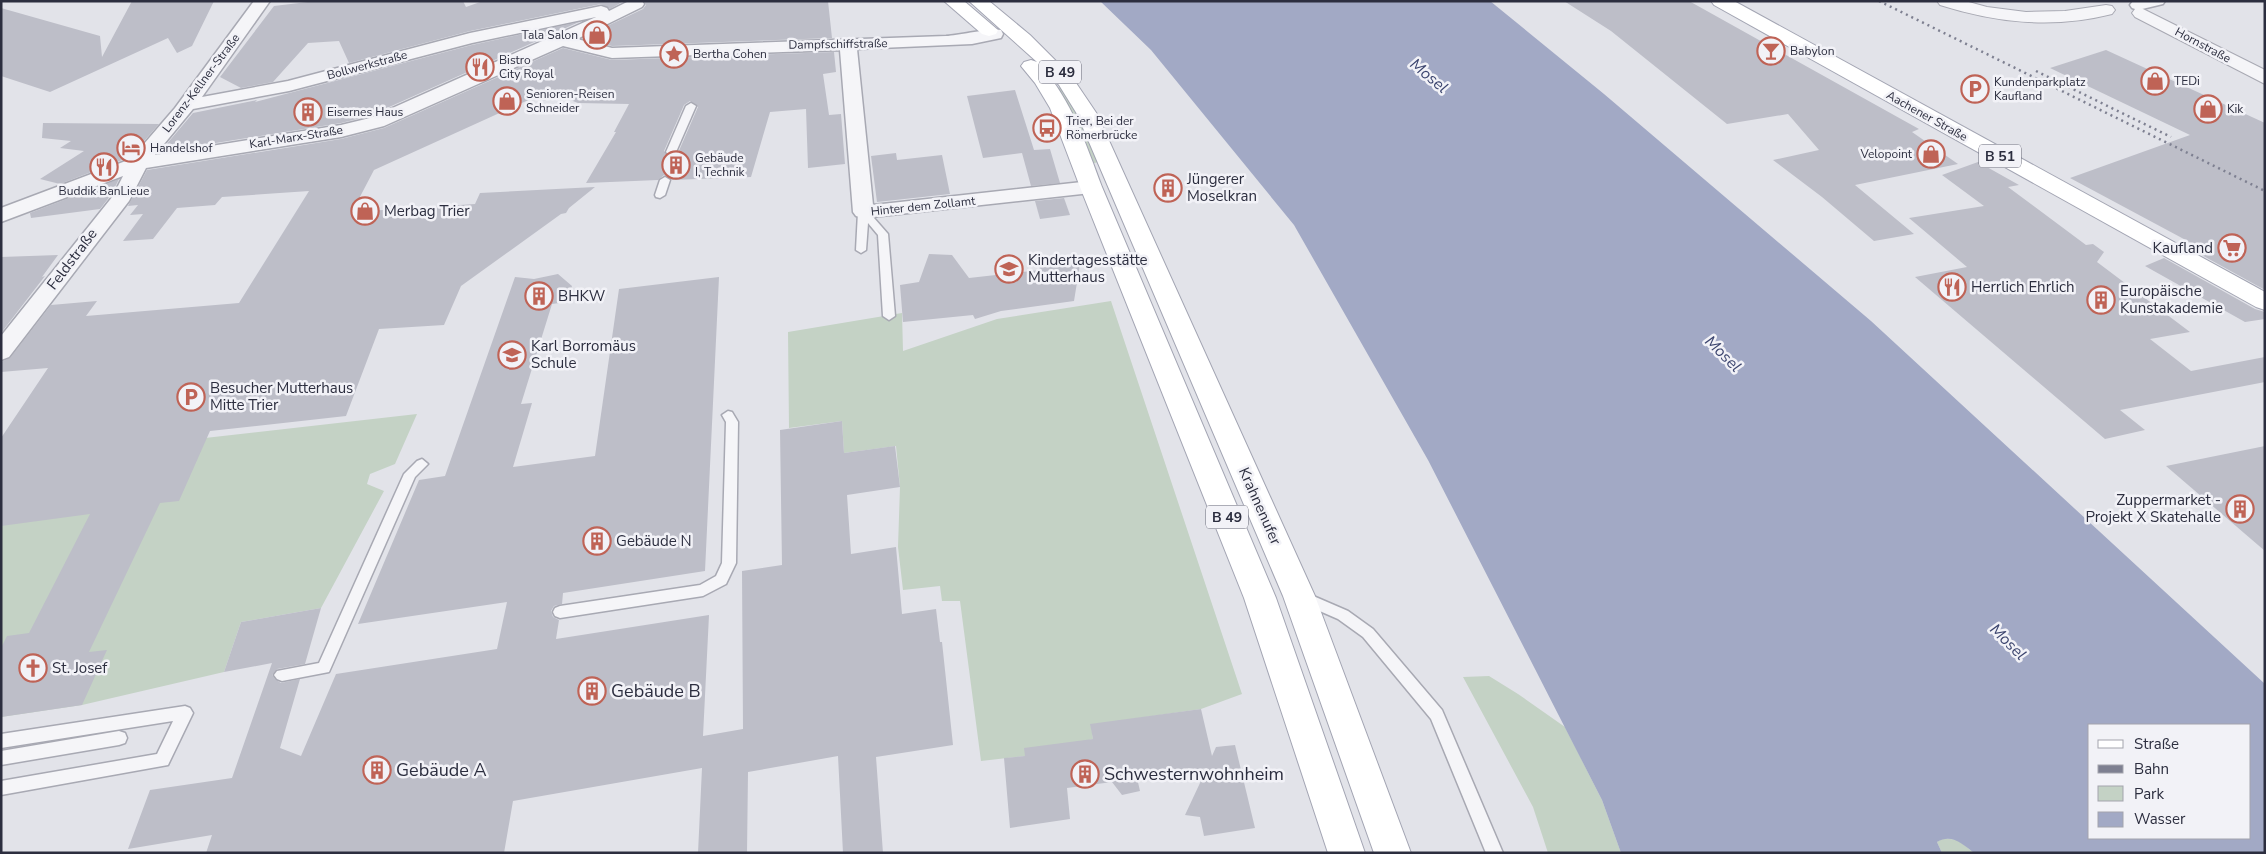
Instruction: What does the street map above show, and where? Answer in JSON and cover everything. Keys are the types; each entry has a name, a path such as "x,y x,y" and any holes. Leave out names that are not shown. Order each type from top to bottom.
{"main road":[{"name":"B 49","path":"953,1 1000,28"},
{"name":"B 49","path":"978,1 1049,87 1095,175 1260,598 1347,853"},
{"name":"Aachener Straße","path":"1720,1 2265,302"},
{"name":"Krahnenufer","path":"1095,175 1100,188 1111,193 1130,212 1299,596 1394,853"}],"street":[{"name":"Lorenz-Kellner-Straße","path":"138,163 187,105 262,1"},
{"path":"1946,1 1973,11 2026,19 2062,18 2156,1"},
{"name":"Karl-Marx-Straße","path":"546,21 643,3"},
{"name":"Karl-Marx-Straße","path":"1,216 138,163 233,146 341,131 377,122 643,3"},
{"name":"Hornstraße","path":"2123,8 2265,78"},
{"name":"Bollwerkstraße","path":"187,105 289,86 470,38 546,21"},
{"name":"Dampfschiffstraße","path":"561,40 612,52 972,39 1000,28"},
{"name":"Hinter dem Zollamt","path":"848,44 863,212 1095,175"},
{"name":"Feldstraße","path":"1,352 122,197 138,163"}],"lane":[{"path":"671,152 691,106"},
{"path":"660,194 665,180"},
{"path":"861,250 863,212"},
{"path":"863,212 883,234 889,316"},
{"path":"560,612 703,590 720,580 729,563 732,422 728,415"},
{"path":"282,675 324,668 410,474 422,464"},
{"path":"1299,596 1343,615 1368,633 1437,715 1495,853"},
{"path":"1,741 185,713 162,760 1,788"},
{"path":"1,758 119,738"}],"green space":[{"path":"1061,87 1074,108 1098,162 1091,164 1056,88"},
{"path":"1111,301 1242,694 1201,709 1091,725 1093,739 1025,756 981,761 960,601 942,601 940,586 903,590 898,547 900,487 896,446 844,453 842,421 789,428 788,332 902,313 903,351 997,319"},
{"path":"417,414 395,464 370,474 367,484 384,491 321,608 241,622 224,672 82,705 1,717 1,461"},
{"path":"1489,676 1565,727 1602,800 1621,853 1548,853 1533,807 1463,677"},
{"path":"1943,838 1958,840 1974,853 1942,853 1937,842"}],"water":[{"name":"Mosel","path":"1100,1 1490,1 1604,94 1871,321 2265,684 2265,853 1974,853 1957,841 1947,839 1937,842 1942,853 1621,853 1602,800 1428,460 1294,225 1151,50"}],"building":[{"path":"132,1 214,1 192,46 177,53 168,38 50,92 1,76 1,8 100,36 102,57"},
{"path":"316,1 463,1 466,7 483,1 624,1 610,9 601,4 470,31 349,63 339,41 308,43 273,82 241,88 220,77 274,6"},
{"path":"644,1 828,1 832,38 612,46 582,38 643,9 646,5"},
{"path":"1564,1 1689,1 1919,129 1912,132 1958,164 1855,185 1914,234 1874,241 1822,197 1773,160 1819,150 1788,114 1727,124 1611,31"},
{"path":"579,22 369,116 341,123 160,152 193,113 257,100 255,102 472,45"},
{"path":"563,48 612,60 834,52 836,72 823,74 829,115 841,114 845,164 808,168 806,109 770,112 751,177 672,180 664,175 658,180 586,183 616,132 614,132 629,104 578,103 555,94 545,101 535,97 374,170 352,212 475,204 480,193 595,187 569,208 566,213 561,214 461,286 444,325 379,329 346,416 210,431 179,501 160,503 89,652 107,650 82,705 1,717 1,648 7,636 29,633 90,514 1,526 1,438 48,368 1,372 1,362 10,358 51,305 97,301 86,316 239,303 309,191 222,197 215,205 177,208 153,239 123,241 143,214 130,215 138,205 128,206 147,170 341,139 384,128","holes":["690,101 698,107 678,153 674,156 667,155 664,151 684,105"]},
{"path":"2106,50 2265,123 2265,290 2189,248 2195,245 2070,178 2190,135 2050,68"},
{"path":"1015,90 1034,150 1050,149 1060,183 1031,186 1022,153 983,158 967,96"},
{"path":"43,123 159,124 130,157 60,184 40,179 84,151 60,148 71,141 42,138"},
{"path":"896,153 897,160 942,155 950,194 877,202 871,156"},
{"path":"1978,162 2019,185 2008,187 2086,245 2093,244 2104,252 2097,262 2190,332 2150,339 2191,371 2265,357 2265,382 2120,410 2145,430 2105,439 1915,277 1967,267 1909,218 1984,206 1942,175"},
{"path":"119,179 111,195 100,209 31,218 30,213"},
{"path":"1064,198 1070,215 1040,219 1035,201"},
{"path":"929,254 952,255 969,278 1039,270 1042,257 1081,258 1074,301 1001,311 975,319 973,315 903,322 900,285 919,282"},
{"path":"58,255 42,277 45,276 1,333 1,257"},
{"path":"2164,258 2255,309 2265,312 2265,319 2245,322 2145,266"},
{"path":"558,274 572,286 567,302 552,304 521,404 532,403 513,467 595,456 619,289 719,277 705,571 563,593 562,604 554,606 551,611 553,617 559,620 556,639 709,615 703,736 743,729 742,571 782,565 780,430 842,421 844,453 895,446 900,487 847,495 851,554 896,547 902,614 936,609 940,642 942,642 953,745 876,757 883,853 843,853 838,756 748,772 747,853 698,853 702,768 513,801 504,853 206,853 212,835 128,849 150,790 232,778 272,663 224,672 241,622 321,608 305,664 277,669 272,675 281,683 300,679 280,748 301,756 336,674 497,649 507,602 358,624 419,480 445,476 515,277 534,279"},
{"name":"Zuppermarket - Projekt X Skatehalle","path":"2265,446 2265,551 2166,466"},
{"name":"Schwesternwohnheim","path":"1201,709 1212,756 1216,747 1235,745 1255,828 1204,836 1200,817 1185,815 1207,768 1137,778 1140,791 1122,795 1112,782 1067,788 1070,819 1010,828 1004,758 1025,756 1024,748 1093,739 1090,724"}],"railway":[{"path":"1879,1 2265,191"},
{"path":"2036,71 2171,137"}],"place":[{"name":"Tala Salon","path":"597,35"},
{"name":"Babylon","path":"1771,51"},
{"name":"Bertha Cohen","path":"674,54"},
{"name":"Bistro City Royal","path":"480,67"},
{"name":"TEDi","path":"2155,81"},
{"name":"Kundenparkplatz Kaufland","path":"1975,89"},
{"name":"Senioren-Reisen Schneider","path":"507,101"},
{"name":"Kik","path":"2208,109"},
{"name":"Eisernes Haus","path":"308,112"},
{"name":"Trier, Bei der Römerbrücke","path":"1047,128"},
{"name":"Handelshof","path":"131,148"},
{"name":"Velopoint","path":"1931,154"},
{"name":"Gebäude I, Technik","path":"676,165"},
{"name":"Buddik BanLieue","path":"104,167"},
{"name":"Jüngerer Moselkran","path":"1168,188"},
{"name":"Merbag Trier","path":"365,211"},
{"name":"Kaufland","path":"2232,248"},
{"name":"Kindertagesstätte Mutterhaus","path":"1009,269"},
{"name":"Herrlich Ehrlich","path":"1952,287"},
{"name":"BHKW","path":"539,296"},
{"name":"Europäische Kunstakademie","path":"2101,300"},
{"name":"Karl Borromäus Schule","path":"512,355"},
{"name":"Besucher Mutterhaus Mitte Trier","path":"191,397"},
{"name":"Zuppermarket - Projekt X Skatehalle","path":"2240,509"},
{"name":"Gebäude N","path":"597,541"},
{"name":"St. Josef","path":"33,668"},
{"name":"Gebäude B","path":"592,691"},
{"name":"Gebäude A","path":"377,770"},
{"name":"Schwesternwohnheim","path":"1085,774"}]}
